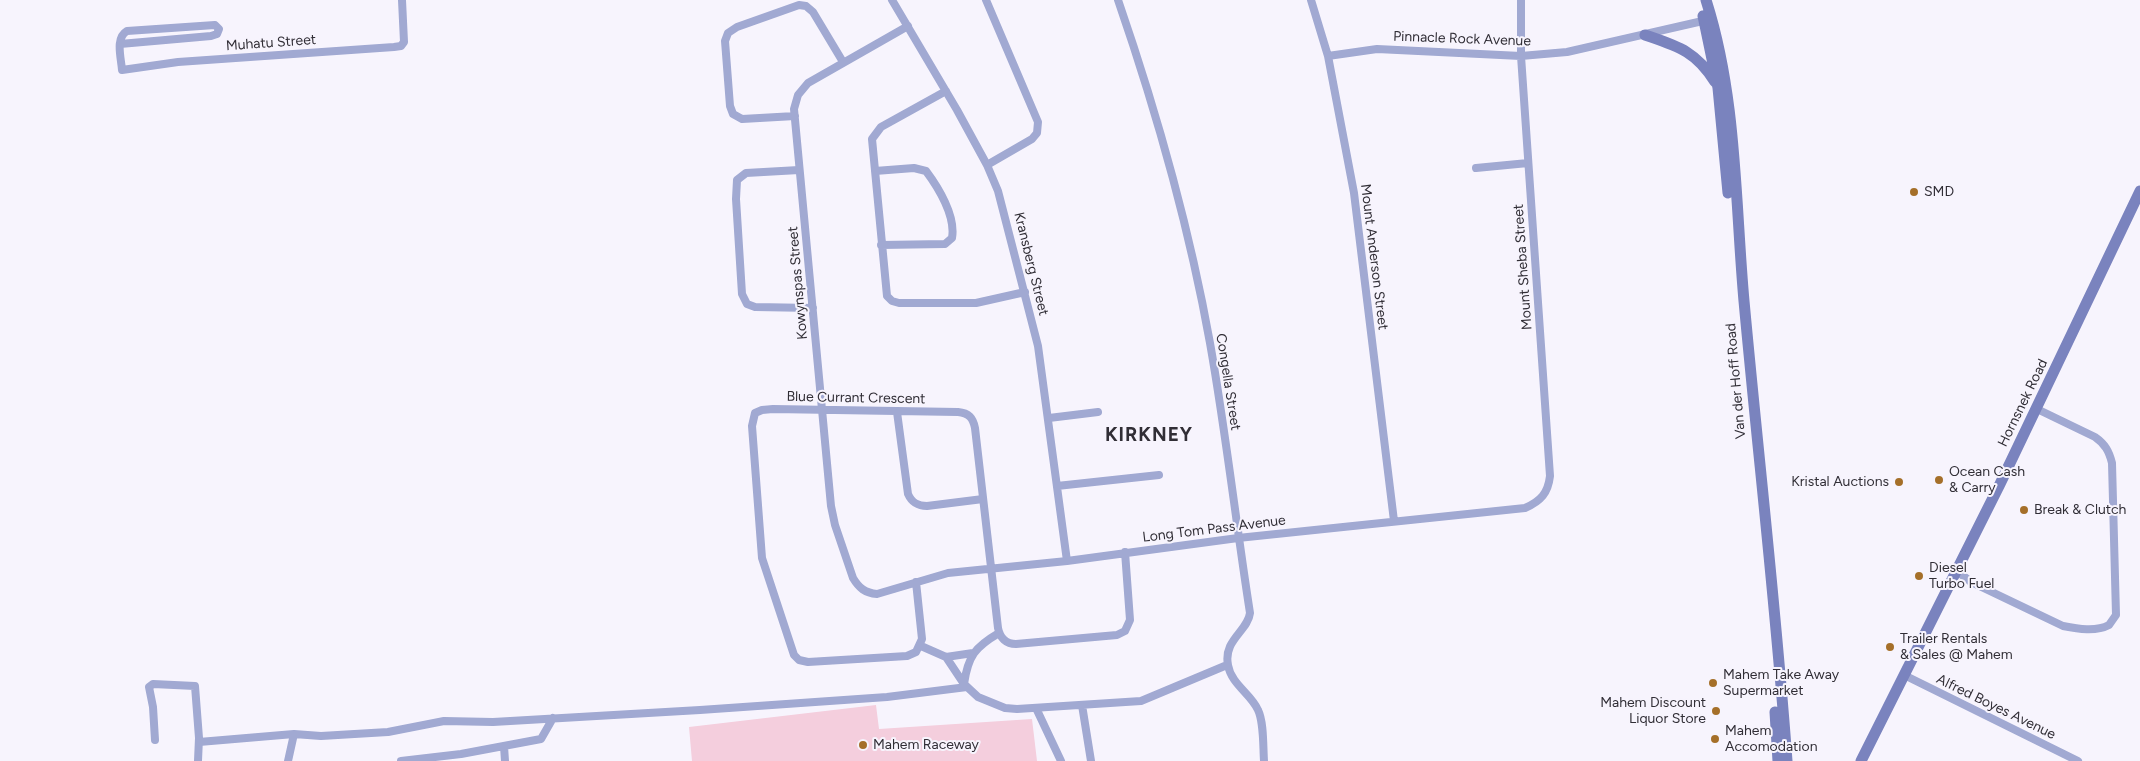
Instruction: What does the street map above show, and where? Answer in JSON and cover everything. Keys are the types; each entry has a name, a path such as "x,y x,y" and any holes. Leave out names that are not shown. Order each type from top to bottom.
{"main road":[{"name":"Van der Hoff Road","path":"1699,0 1708,20 1728,93 1739,245 1786,761"},
{"name":"Van der Hoff Road","path":"1706,0 1718,88 1768,620 1778,761"},
{"path":"1645,35 1671,43 1689,52 1705,68 1718,88"},
{"name":"Hornsnek Road","path":"1861,761 2037,409 2140,191"}],"street":[{"name":"Muhatu Street","path":"120,44 122,70 178,62 394,47 400,46 404,42 402,0"},
{"name":"Kransberg Street","path":"892,0 946,91 987,165 998,191 1038,346 1067,561"},
{"path":"986,0 1038,125 1037,133 1032,139 987,165"},
{"name":"Congella Street","path":"1118,0 1148,84 1185,220 1210,344 1250,613 1249,621 1232,641 1227,665"},
{"name":"Mount Anderson Street","path":"1311,0 1328,56 1354,193 1394,521"},
{"name":"Mount Sheba Street","path":"1521,0 1521,56 1550,476"},
{"path":"795,116 742,119 732,114 725,41 728,33 737,27 754,21 799,6 806,6 813,12 842,62"},
{"name":"Pinnacle Rock Avenue","path":"1328,56 1377,48 1521,56 1566,52 1708,20"},
{"path":"215,24 218,29 216,34 211,36 120,44 121,36 127,31 215,24"},
{"name":"Kowynspas Street","path":"866,592 857,585 853,578 835,525 799,170 795,102 800,91 808,83 908,26"},
{"path":"946,91 881,127 872,139 886,292 892,301 899,303 969,304 1025,292"},
{"path":"1476,168 1528,163"},
{"path":"875,171 914,168 926,171 943,199 952,227 952,238 945,244 881,245"},
{"path":"799,170 746,173 737,180 736,199 742,294 748,304 754,308 813,308"},
{"name":"Blue Currant Crescent","path":"921,646 916,652 907,656 808,662 799,660 791,651 761,550 752,420 756,413 762,410 822,409 958,412 965,413 971,418 975,428 999,633"},
{"path":"1957,571 1971,582 2063,626 2097,629 2110,625 2116,615 2112,469 2109,452 2102,442 2095,437 2037,409"},
{"path":"897,412 908,494 911,500 920,506 928,506 983,499"},
{"path":"1049,418 1098,412"},
{"path":"1057,486 1159,475"},
{"name":"Long Tom Pass Avenue","path":"866,592 882,594 948,573 1067,561 1238,538 1525,508 1538,502 1545,494 1550,476"},
{"path":"966,686 966,669 973,653 977,648 999,633 1007,642 1016,644 1122,633 1128,628 1130,620 1126,552"},
{"path":"916,582 922,636 921,646 946,657 966,686 978,697 1005,708 1036,708 1142,701 1227,665 1232,676 1258,710 1264,761"},
{"path":"946,657 973,653"},
{"name":"Alfred Boyes Avenue","path":"1904,675 2078,761"},
{"path":"155,740 153,707 149,687 153,684 195,686 199,742 198,761"},
{"path":"199,742 294,734 321,736 378,732 444,722 493,722 887,698 966,686"},
{"path":"1082,705 1092,761"},
{"path":"1036,708 1061,761"},
{"path":"401,761 464,757 504,746 542,739 553,718"},
{"path":"288,761 294,734"},
{"path":"504,746 505,761"}],"shaded area":[{"name":"Mahem Raceway","path":"876,705 879,729 1032,719 1037,761 692,761 689,727"}],"place":[{"name":"SMD","path":"1914,192"},
{"name":"Ocean Cash & Carry","path":"1939,480"},
{"name":"Kristal Auctions","path":"1899,482"},
{"name":"Break & Clutch","path":"2024,510"},
{"name":"Diesel Turbo Fuel","path":"1919,576"},
{"name":"Trailer Rentals & Sales @ Mahem","path":"1890,647"},
{"name":"Mahem Take Away Supermarket","path":"1713,683"},
{"name":"Mahem Discount Liquor Store","path":"1716,711"},
{"name":"Mahem Accomodation","path":"1715,739"},
{"name":"Mahem Raceway","path":"863,745"}],"district":[{"name":"KIRKNEY","path":"1149,435"}]}
